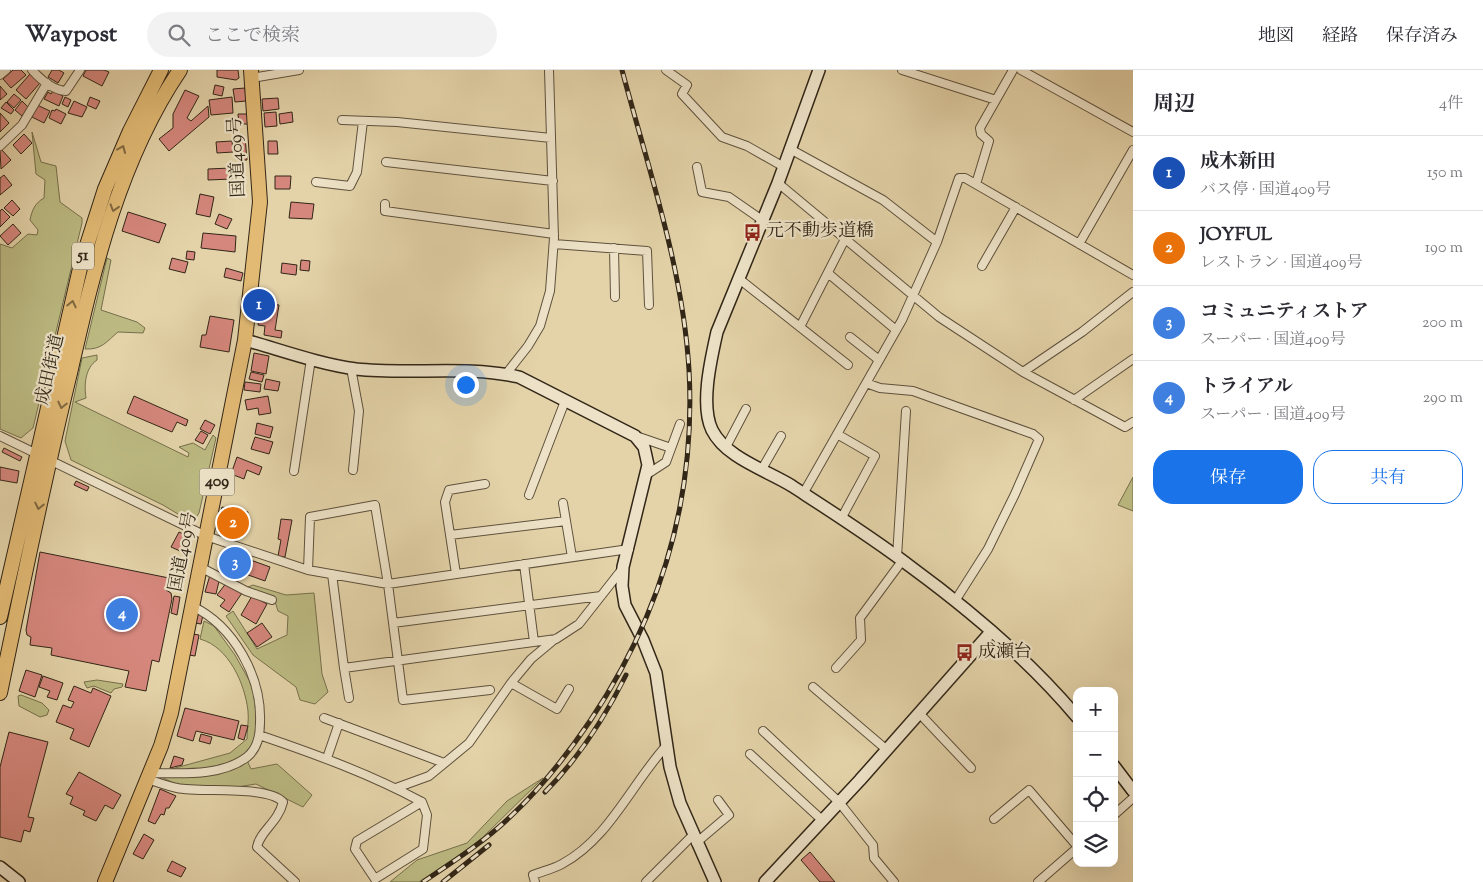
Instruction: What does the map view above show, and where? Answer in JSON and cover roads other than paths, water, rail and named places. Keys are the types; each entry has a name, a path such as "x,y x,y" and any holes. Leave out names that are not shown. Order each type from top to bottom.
{"highway":[{"name":"成田街道","path":"0,694 43,456 81,264 102,198 130,131 161,70"},
{"name":"成田街道","path":"0,617 92,277 118,195 157,108 180,70"},
{"name":"国道409号","path":"105,882 171,713 245,340 260,202 251,74"}],"street":[{"path":"0,75 6,70"},
{"path":"32,70 59,90 66,91 80,70"},
{"path":"251,74 299,70"},
{"path":"506,374 528,346 540,326 550,291 554,234 549,70"},
{"path":"666,70 687,85 682,94 722,137 748,146 784,167"},
{"path":"819,70 778,183 717,332 711,358 708,392 708,411 712,428 726,448 841,519 900,559 955,601 1045,680 1073,712"},
{"path":"902,70 996,100"},
{"path":"976,184 989,142 981,134 980,128 1013,70"},
{"path":"1021,70 1133,132"},
{"path":"0,146 22,125 48,83"},
{"path":"342,120 397,122 551,138"},
{"path":"316,182 350,186 357,172 363,121"},
{"path":"790,149 883,200 937,242"},
{"path":"1079,244 1133,150"},
{"path":"386,162 553,181"},
{"path":"697,167 702,192 729,197 762,220"},
{"path":"803,494 914,296 937,242 959,178 965,178 976,184 1133,275"},
{"path":"778,183 939,317 1023,372 1074,400 1125,427 1133,422"},
{"path":"385,204 385,210 554,234"},
{"path":"982,266 1016,207"},
{"path":"800,328 830,274 845,239"},
{"path":"554,244 647,251 649,305"},
{"path":"614,248 615,297"},
{"path":"830,274 896,330"},
{"path":"738,278 848,365"},
{"path":"1023,372 1082,332 1133,292"},
{"path":"850,338 879,360"},
{"path":"245,340 351,368 506,374 519,377 634,436 671,448"},
{"path":"294,471 311,358"},
{"path":"1074,400 1133,359"},
{"path":"351,368 359,411 353,470"},
{"path":"866,383 880,388 913,391 1033,434 1039,438 1019,486 988,549 955,601"},
{"path":"529,495 565,401"},
{"path":"726,448 746,408"},
{"path":"836,668 861,640 860,618 900,559 906,411"},
{"path":"646,475 666,462 680,424"},
{"path":"837,434 875,456 841,519"},
{"path":"0,436 206,536 308,570 388,584 629,549"},
{"path":"634,436 644,447 648,465 629,549 623,567 622,586 625,605 643,640 656,673 670,767 680,803 694,839 715,882"},
{"path":"762,469 781,436"},
{"path":"456,574 445,502 449,490 485,484"},
{"path":"563,503 572,557"},
{"path":"308,570 310,518 375,506 388,584 403,700 490,690"},
{"path":"450,535 566,521"},
{"path":"524,564 534,642"},
{"path":"200,567 246,591 272,600"},
{"path":"396,788 429,776 469,743 511,683 531,659 579,624 623,567"},
{"path":"332,574 349,698"},
{"path":"393,623 601,596"},
{"path":"148,776 195,774 231,765 248,757 259,735 261,708 254,681 241,653 218,624 204,612 192,606"},
{"path":"765,882 887,750 991,632"},
{"path":"344,668 556,639"},
{"path":"511,683 557,709 569,689"},
{"path":"813,687 887,750"},
{"path":"919,713 971,768"},
{"path":"324,718 444,763"},
{"path":"327,758 339,723"},
{"path":"762,731 839,802 873,845 874,858 894,882"},
{"path":"259,735 327,758 396,788 422,802 427,815 423,849 375,879 355,849 357,841 422,802"},
{"path":"535,882 533,875 562,864 583,849 602,829 654,759 667,745"},
{"path":"750,754 822,820"},
{"path":"1118,771 1133,791"},
{"path":"148,776 178,788 243,791 278,797 283,802 281,810 273,824 259,839 257,848 295,882"},
{"path":"994,819 1029,790 1073,842"},
{"path":"1118,811 1133,798"},
{"path":"646,882 694,839 729,816 718,800"},
{"path":"1038,882 1073,851"},
{"path":"0,867 19,882"}],"railway":[{"path":"423,882 468,851 501,825 533,794 572,746 615,681 654,597 669,554 686,464 690,417 689,370 680,294 672,256 622,70"},
{"path":"545,792 580,752 626,675"},
{"path":"443,882 489,845"}],"place":[{"name":"元不動歩道橋","path":"752,232"},
{"name":"成木新田","path":"259,305"},
{"name":"JOYFUL","path":"233,523"},
{"name":"コミュニティストア","path":"235,563"},
{"name":"トライアル","path":"122,614"},
{"name":"成瀬台","path":"964,653"}]}
